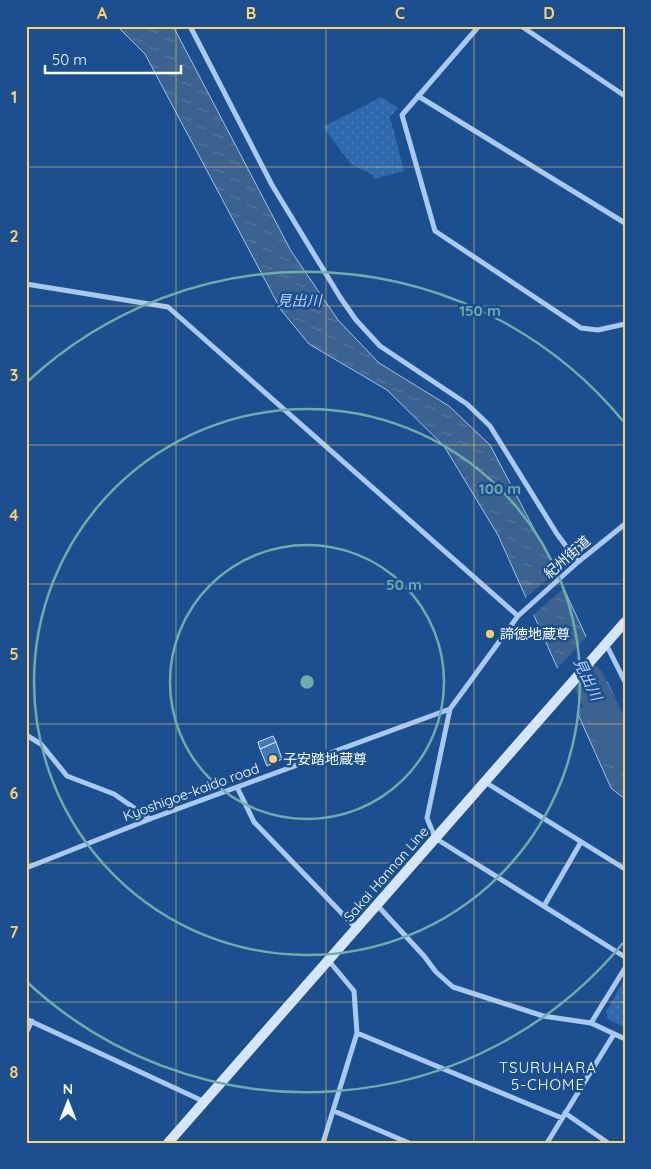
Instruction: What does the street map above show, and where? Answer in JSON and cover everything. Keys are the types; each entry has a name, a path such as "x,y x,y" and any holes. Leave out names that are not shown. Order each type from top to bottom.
{"main road":[{"name":"Sakai Hannan Line","path":"168,1143 329,962 625,622"}],"street":[{"path":"190,26 272,185 356,320 380,346 467,404 490,426 557,534 578,562"},
{"path":"479,26 402,115 436,232 581,328 598,330 625,324"},
{"path":"521,26 625,96"},
{"path":"418,96 625,223"},
{"path":"26,284 168,307 518,616"},
{"name":"紀州街道","path":"450,709 518,616 578,562 625,524"},
{"path":"604,646 625,682"},
{"path":"450,709 427,818 435,838 625,957"},
{"name":"Kyoshigoe-kaido road","path":"26,868 150,818 450,709"},
{"path":"26,735 41,744 67,776 114,794 150,818"},
{"path":"485,781 625,868"},
{"path":"237,787 254,822 357,929"},
{"path":"544,906 581,842"},
{"path":"378,906 436,972 453,987 543,1016 591,1023 625,1039"},
{"path":"323,1143 357,1033 354,991 329,962"},
{"path":"591,1023 625,968"},
{"path":"26,1033 29,1020 204,1102"},
{"path":"357,1033 564,1116 608,1143"},
{"path":"547,1143 614,1034"},
{"path":"334,1110 409,1143"}],"shaded area":[{"path":"381,97 398,108 390,117 404,171 373,179 373,175 351,164 323,127"},
{"path":"625,978 625,1028 608,1019 606,1012"}],"water":[{"name":"見出川","path":"117,26 173,26 291,251 338,320 379,363 449,406 490,445 552,563 613,695 605,731 625,773 625,799 611,788 498,535 444,446 387,390 309,344 281,310 145,54"}],"pier":[{"path":"558,570 565,587 532,616 524,599"},
{"path":"588,635 608,680 575,715 556,670"}],"building":[{"path":"273,736 276,742 260,749 258,742"},
{"path":"276,742 282,759 267,766 260,749"}],"waterway":[{"name":"見出川","path":"588,680 625,754"}],"place":[{"name":"諦徳地蔵尊","path":"490,634"},
{"name":"子安踏地蔵尊","path":"273,759"}],"district":[{"name":"TSURUHARA 5-CHOME","path":"548,1076"}]}
